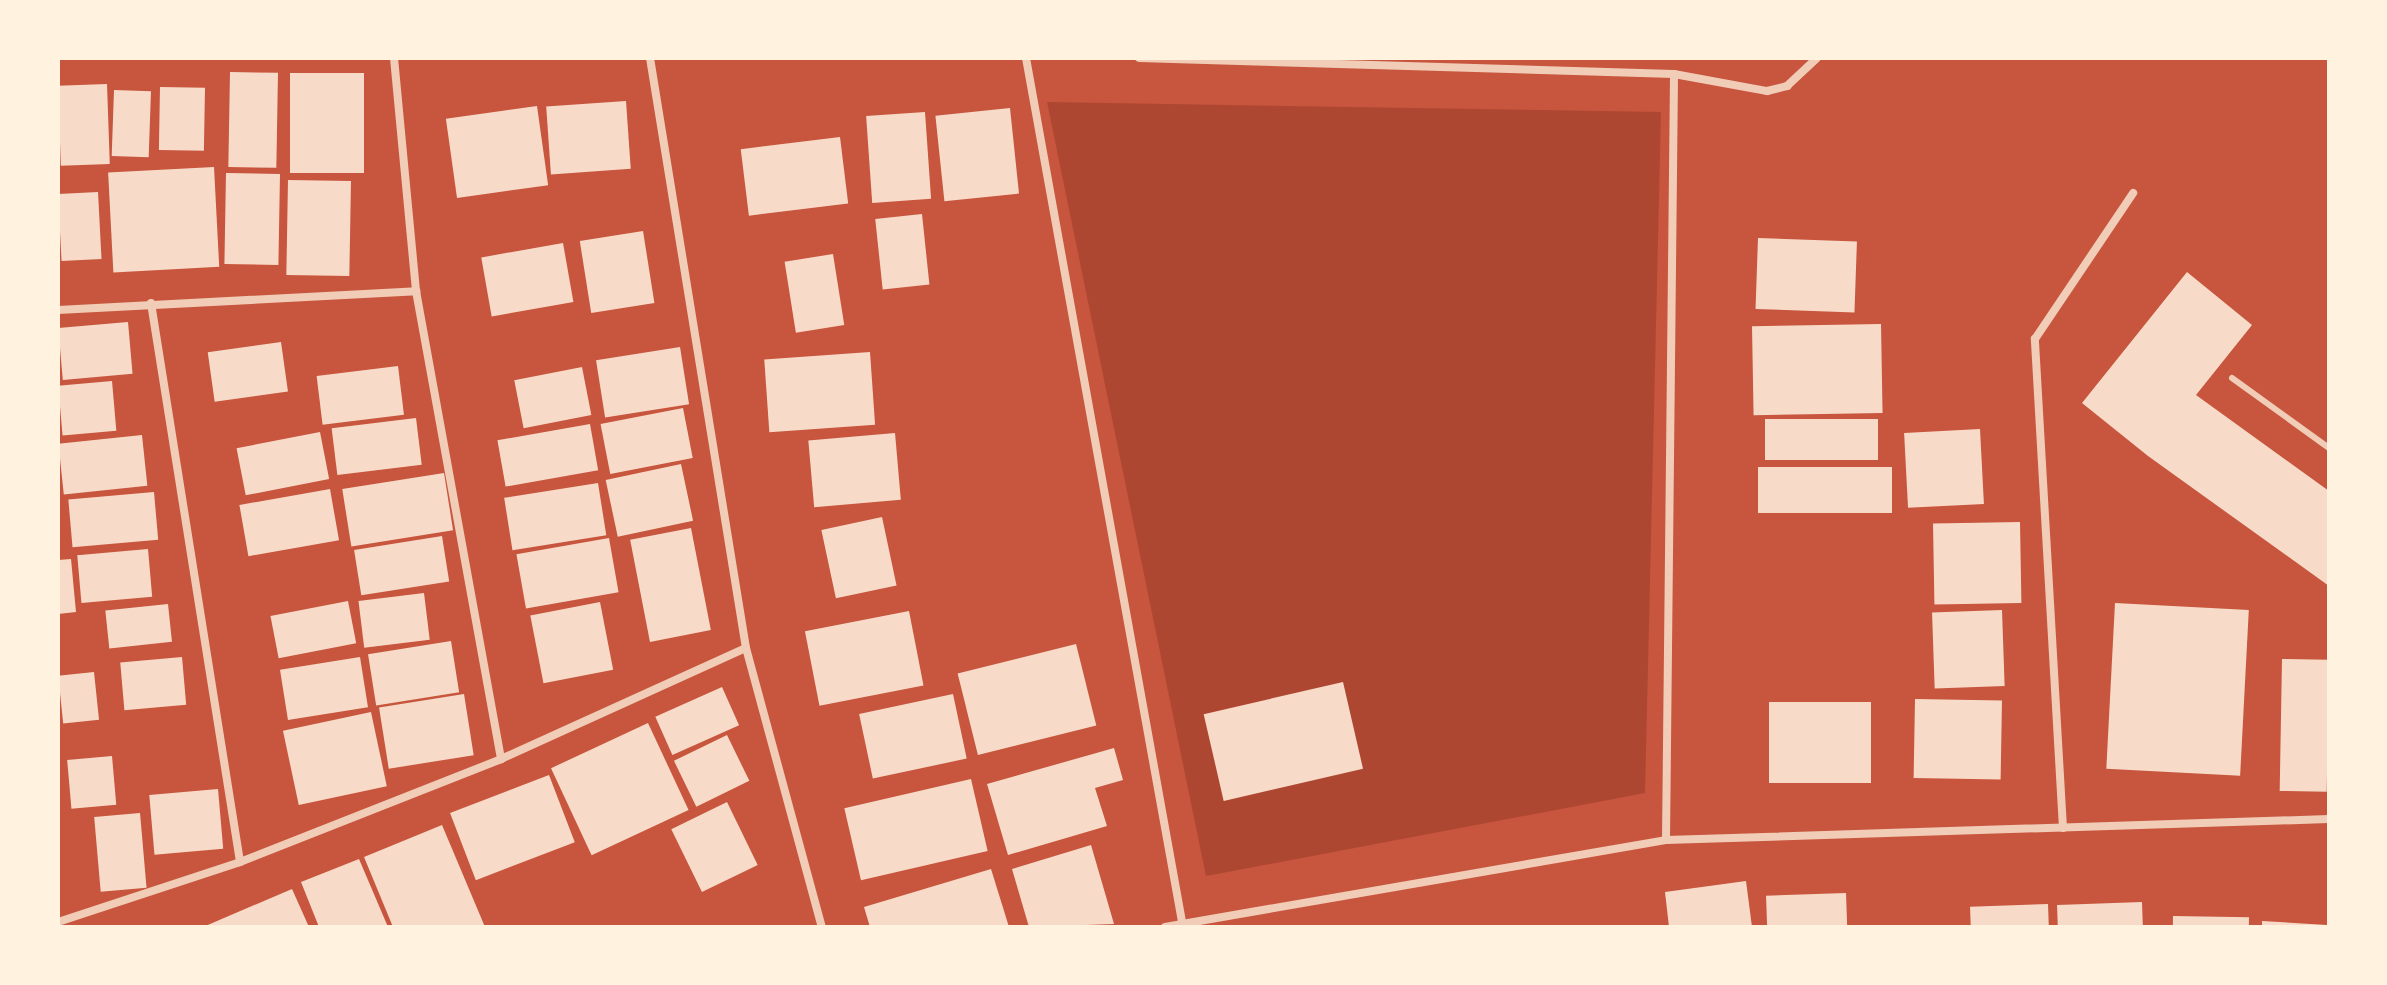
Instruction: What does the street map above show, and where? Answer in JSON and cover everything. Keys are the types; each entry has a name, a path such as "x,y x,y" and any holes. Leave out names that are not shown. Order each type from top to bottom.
{"street":[{"path":"394,58 416,291 501,759"},
{"path":"650,58 746,648 822,927"},
{"path":"1026,58 1182,925"},
{"path":"1139,58 1674,74 1767,91 1787,86 1817,58"},
{"path":"1666,840 1674,74"},
{"path":"2063,828 2035,339 2133,193"},
{"path":"58,310 416,291"},
{"path":"151,303 240,862"},
{"path":"58,922 240,862 501,759 746,648"},
{"path":"1165,927 1666,840 2329,819"}],"lane":[{"path":"2232,378 2329,448"}],"shaded area":[{"path":"1047,102 1661,112 1645,793 1206,876"}],"building":[{"path":"230,72 278,73 276,168 228,167"},
{"path":"290,73 364,73 364,173 290,173"},
{"path":"107,84 110,164 61,166 58,86"},
{"path":"160,87 205,88 204,151 159,150"},
{"path":"114,90 151,91 149,157 112,156"},
{"path":"626,101 631,169 551,174 546,107"},
{"path":"537,106 548,185 457,198 446,119"},
{"path":"1010,108 1019,194 944,201 935,116"},
{"path":"925,112 931,199 872,203 866,116"},
{"path":"840,137 848,204 749,216 741,149"},
{"path":"214,167 219,267 113,272 108,173"},
{"path":"226,173 280,174 278,265 224,264"},
{"path":"288,180 351,181 349,276 286,275"},
{"path":"98,192 102,259 62,261 58,194"},
{"path":"922,214 929,285 883,290 875,219"},
{"path":"643,231 654,303 591,313 580,241"},
{"path":"1758,238 1857,241 1854,312 1756,309"},
{"path":"563,243 573,302 492,317 481,257"},
{"path":"833,254 844,325 796,333 785,262"},
{"path":"2187,272 2252,325 2196,395 2329,491 2329,586 2148,456 2082,403"},
{"path":"128,322 133,374 63,380 58,328"},
{"path":"1881,324 1883,413 1754,415 1752,326"},
{"path":"281,342 288,392 215,402 208,352"},
{"path":"680,347 689,404 605,418 596,360"},
{"path":"870,352 875,425 769,432 764,359"},
{"path":"398,366 404,415 323,425 317,376"},
{"path":"582,367 591,415 524,428 514,380"},
{"path":"112,381 116,431 63,436 58,386"},
{"path":"683,408 693,458 610,474 601,424"},
{"path":"416,418 422,465 337,475 332,428"},
{"path":"1765,419 1878,419 1878,460 1765,460"},
{"path":"590,424 598,470 506,487 497,440"},
{"path":"1980,429 1984,504 1908,508 1904,433"},
{"path":"320,432 329,479 246,495 237,448"},
{"path":"895,433 901,500 814,507 808,441"},
{"path":"142,435 147,486 64,495 58,444"},
{"path":"681,464 693,521 618,537 606,480"},
{"path":"1758,467 1892,467 1892,513 1758,513"},
{"path":"444,473 453,530 351,546 342,489"},
{"path":"598,483 606,535 512,550 504,498"},
{"path":"330,489 339,540 248,556 239,505"},
{"path":"154,492 158,540 73,547 68,499"},
{"path":"882,517 897,585 836,598 821,530"},
{"path":"2020,522 2021,603 1934,605 1933,524"},
{"path":"691,528 711,630 650,642 630,540"},
{"path":"442,536 449,581 361,595 354,550"},
{"path":"609,538 619,592 526,608 516,554"},
{"path":"148,549 152,597 81,603 77,555"},
{"path":"71,559 76,612 58,614 58,560"},
{"path":"424,593 430,640 364,648 358,601"},
{"path":"348,601 356,643 279,658 270,616"},
{"path":"600,602 613,670 543,683 530,616"},
{"path":"2115,603 2249,610 2240,776 2106,769"},
{"path":"168,604 172,642 109,648 105,611"},
{"path":"2002,610 2005,686 1935,688 1932,612"},
{"path":"909,611 924,686 819,706 805,631"},
{"path":"451,641 459,692 376,706 368,654"},
{"path":"1076,644 1096,726 978,755 958,674"},
{"path":"182,657 186,705 124,710 120,662"},
{"path":"360,657 368,707 288,720 280,670"},
{"path":"2282,659 2329,660 2327,792 2280,791"},
{"path":"94,672 99,720 63,724 58,676"},
{"path":"1343,682 1363,769 1224,801 1204,714"},
{"path":"722,687 739,725 672,755 655,717"},
{"path":"464,694 474,755 389,769 379,707"},
{"path":"953,694 967,759 873,779 859,714"},
{"path":"1915,699 2002,701 2001,780 1914,778"},
{"path":"1769,702 1871,702 1871,783 1769,783"},
{"path":"371,712 387,786 299,805 283,731"},
{"path":"648,723 689,810 592,855 551,768"},
{"path":"727,735 749,781 696,807 674,761"},
{"path":"1114,748 1123,780 1095,788 1107,826 1008,855 987,784"},
{"path":"112,756 116,805 71,809 67,760"},
{"path":"549,775 575,842 476,880 450,813"},
{"path":"971,779 988,851 861,880 844,808"},
{"path":"218,789 223,849 154,855 149,795"},
{"path":"727,802 758,865 702,892 671,829"},
{"path":"140,813 147,888 101,892 94,817"},
{"path":"442,825 485,927 393,927 364,857"},
{"path":"1091,845 1114,924 1029,927 1012,869"},
{"path":"359,859 388,927 319,927 301,882"},
{"path":"991,869 1009,927 870,927 864,907"},
{"path":"1746,881 1752,927 1669,927 1665,892"},
{"path":"292,889 309,927 203,927"},
{"path":"1846,893 1847,927 1767,927 1766,896"},
{"path":"2142,902 2143,927 2058,927 2057,905"},
{"path":"2048,904 2049,927 1971,927 1970,907"},
{"path":"2173,916 2249,917 2249,927 2173,927"},
{"path":"2262,921 2327,925 2327,927 2262,927"}]}
